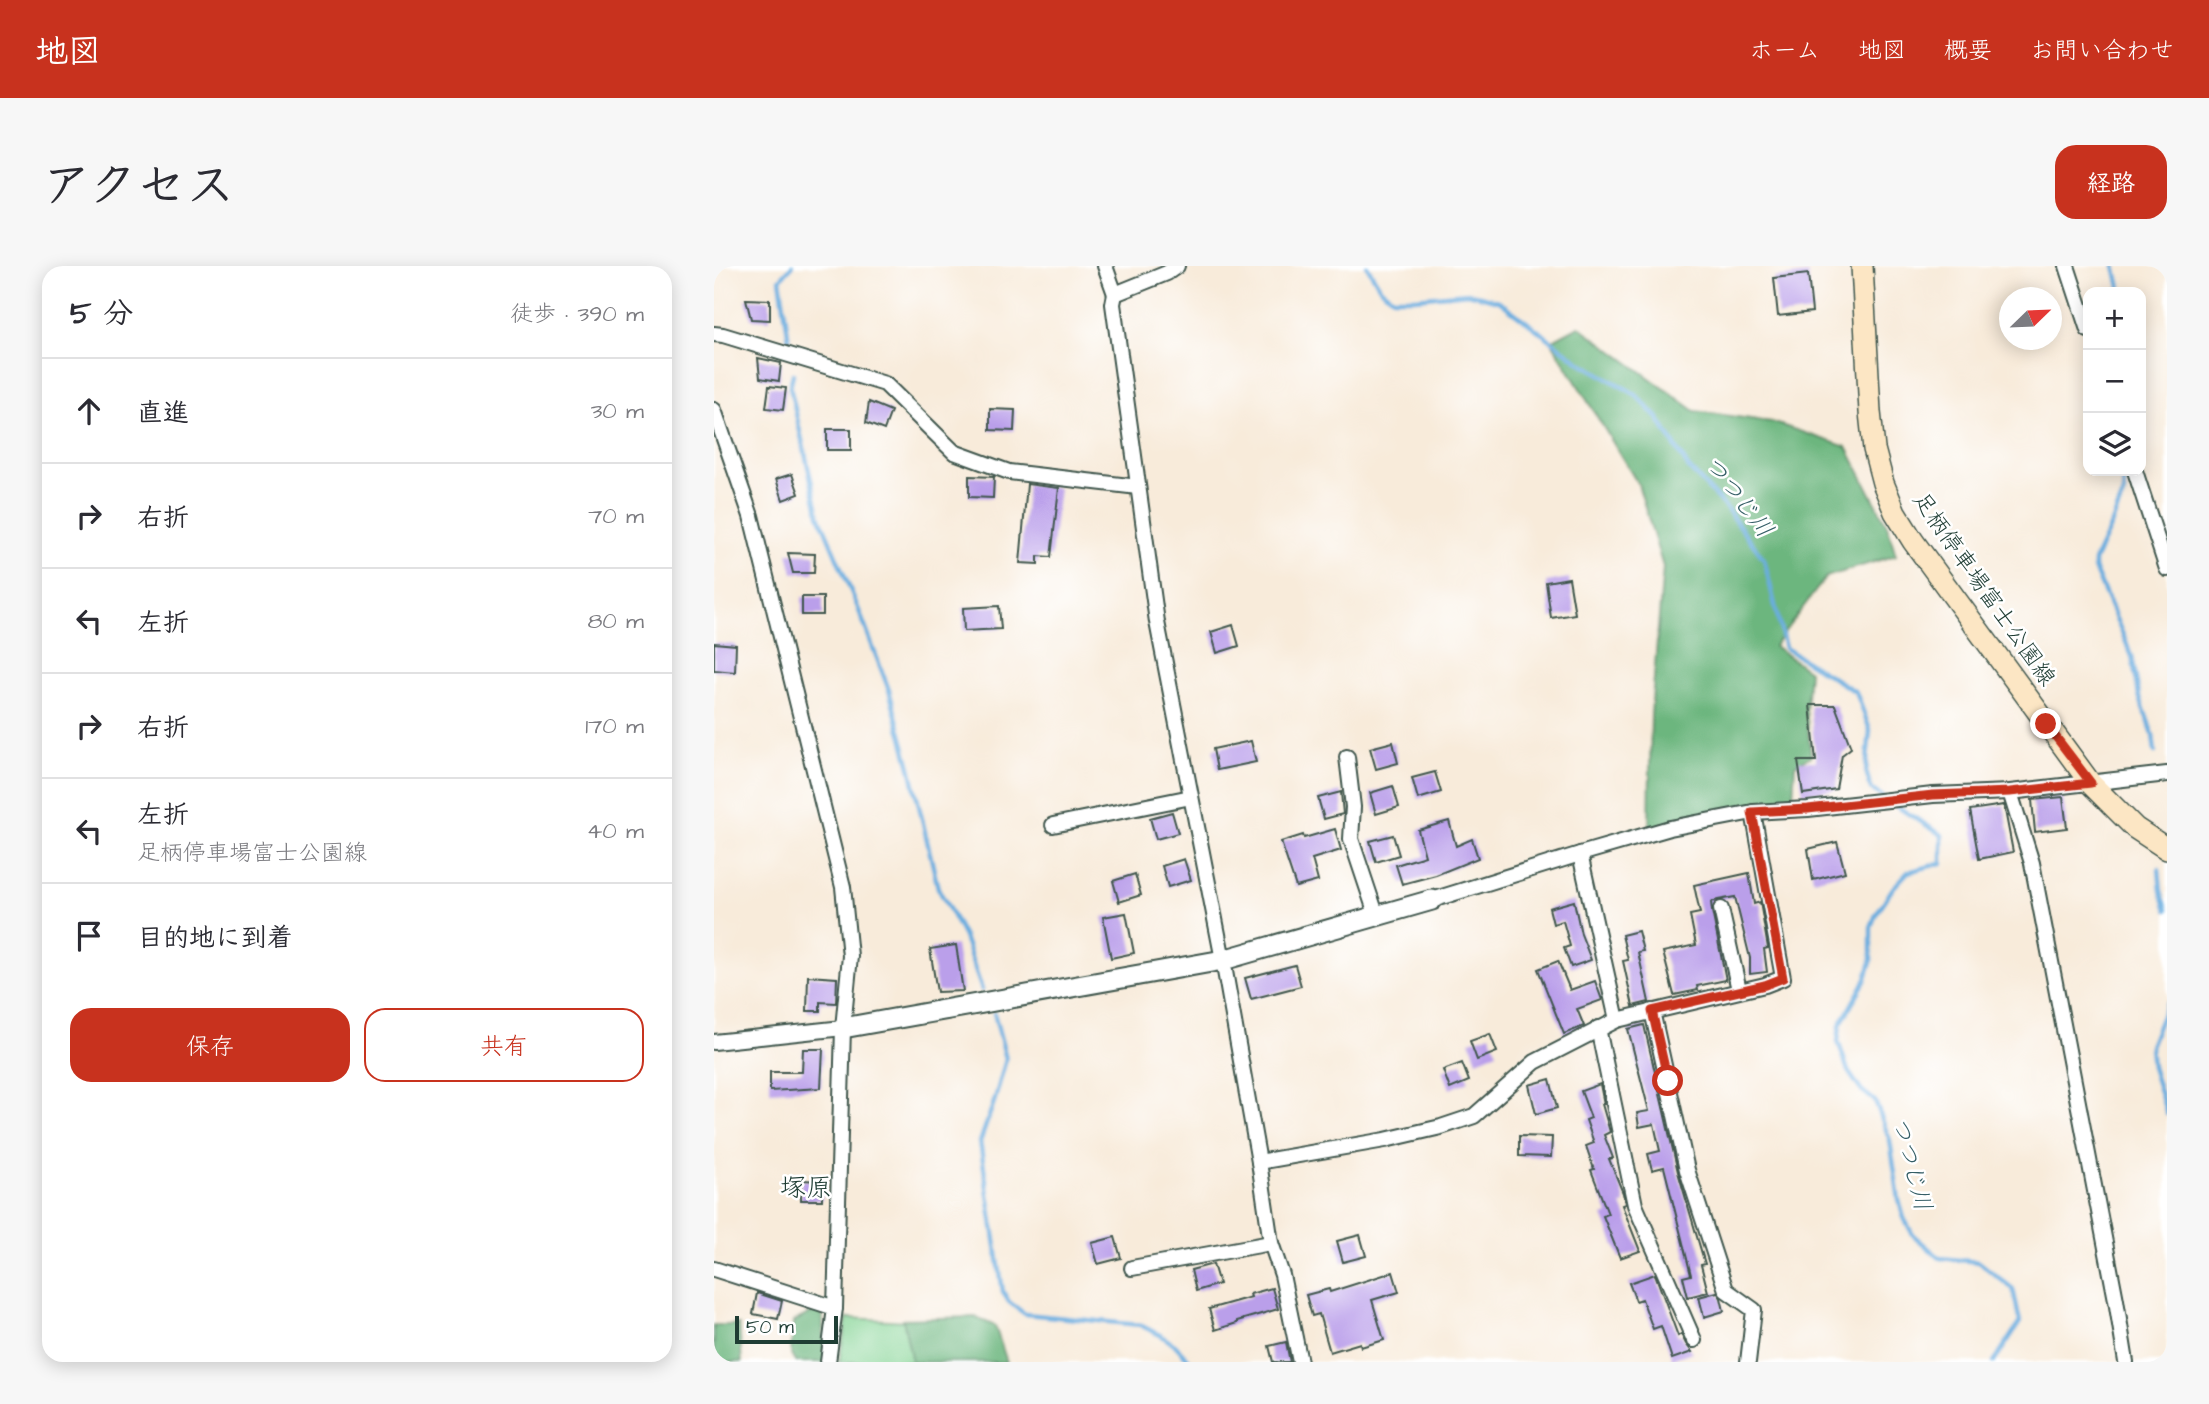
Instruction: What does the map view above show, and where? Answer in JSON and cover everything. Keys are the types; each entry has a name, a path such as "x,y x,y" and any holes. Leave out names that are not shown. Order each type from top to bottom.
{"main road":[{"name":"足柄停車場富士公園線","path":"1862,266 1874,449 1895,512 1927,561 2091,783 2135,828 2167,849"}],"street":[{"path":"1105,266 1115,294 1114,317 1157,622 1223,960 1271,1243 1282,1275 1300,1362"},
{"path":"1115,294 1167,273 1177,266"},
{"path":"2067,266 2083,315"},
{"path":"714,334 885,384 954,452 1009,472 1138,487"},
{"path":"714,410 751,516 843,887 850,956 843,1028 835,1308 828,1362"},
{"path":"2137,476 2167,569"},
{"path":"1347,757 1353,807 1351,839 1377,917"},
{"path":"714,1042 843,1028 1223,960 1377,917 1580,853 1670,828 1752,812 2010,792 2167,774"},
{"path":"2010,792 2032,863 2126,1362"},
{"path":"1053,825 1191,797"},
{"path":"1259,1162 1385,1140 1474,1116 1535,1062 1598,1028 1617,1020 1765,985 1783,978 1752,812"},
{"path":"1580,853 1617,1020"},
{"path":"1721,909 1739,990"},
{"path":"1652,1011 1687,1170 1726,1290 1754,1310 1748,1362"},
{"path":"1598,1028 1635,1205 1694,1340"},
{"path":"1132,1268 1271,1243"},
{"path":"714,1269 835,1308"}],"green space":[{"path":"1579,326 1695,411 1772,422 1847,447 1887,525 1896,555 1826,577 1774,646 1809,671 1806,710 1811,756 1795,765 1793,798 1649,827 1651,714 1663,567 1638,484 1551,341"},
{"path":"822,1307 825,1362 795,1362 791,1355 793,1322"},
{"path":"975,1317 995,1326 1007,1362 912,1362 903,1319"},
{"path":"847,1318 908,1321 913,1362 839,1362"},
{"path":"714,1325 739,1325 742,1362 714,1362"}],"building":[{"path":"1808,274 1812,312 1778,316 1774,278"},
{"path":"746,299 770,300 770,320 751,319"},
{"path":"758,358 781,363 779,381 760,378"},
{"path":"769,386 786,388 783,410 766,408"},
{"path":"869,402 891,411 884,430 866,423"},
{"path":"990,409 1015,410 1014,431 990,430"},
{"path":"827,429 851,429 851,450 827,450"},
{"path":"792,474 799,494 783,500 776,479"},
{"path":"969,476 994,477 993,498 969,497"},
{"path":"1027,484 1059,488 1051,557 1038,556 1038,564 1020,563"},
{"path":"788,553 815,554 814,573 793,573"},
{"path":"1569,578 1575,614 1551,618 1546,582"},
{"path":"802,597 823,597 823,615 802,615"},
{"path":"999,606 1001,629 964,631 963,608"},
{"path":"1233,625 1239,646 1217,653 1211,632"},
{"path":"714,643 736,645 735,672 714,670"},
{"path":"1810,705 1835,705 1851,748 1842,755 1836,789 1803,794 1798,761 1816,761"},
{"path":"1251,741 1256,762 1217,770 1213,749"},
{"path":"1393,742 1398,763 1376,769 1370,748"},
{"path":"1435,772 1441,792 1418,799 1412,778"},
{"path":"1393,786 1399,807 1376,814 1370,793"},
{"path":"1341,792 1343,814 1324,819 1318,798"},
{"path":"2063,797 2067,828 2035,832 2032,800"},
{"path":"2004,805 2013,852 1979,859 1970,810"},
{"path":"1172,812 1178,833 1156,839 1150,818"},
{"path":"1449,821 1456,846 1472,839 1478,858 1436,875 1402,884 1396,865 1425,856 1418,830"},
{"path":"1335,829 1341,850 1312,859 1318,881 1296,887 1281,842"},
{"path":"1393,835 1399,855 1376,862 1370,841"},
{"path":"1837,842 1845,872 1813,880 1808,849"},
{"path":"1184,859 1191,880 1168,887 1162,866"},
{"path":"1749,873 1754,904 1760,902 1768,948 1764,949 1767,972 1750,974 1750,958 1735,897 1718,900 1711,902 1726,980 1697,986 1698,990 1674,995 1663,952 1696,945 1690,915 1700,913 1694,885"},
{"path":"1135,874 1141,895 1119,902 1113,881"},
{"path":"1574,901 1581,934 1591,960 1571,967 1564,948 1570,946 1563,921 1553,924 1549,908"},
{"path":"1126,913 1134,953 1111,958 1103,917"},
{"path":"1638,931 1643,951 1638,952 1649,1002 1633,1006 1623,961 1628,960 1622,935"},
{"path":"956,945 963,991 937,992 930,949"},
{"path":"1558,961 1570,990 1595,981 1602,1000 1577,1009 1584,1026 1564,1034 1538,969"},
{"path":"1295,965 1301,986 1251,999 1245,978"},
{"path":"808,976 837,978 836,1003 820,1002 820,1011 807,1011"},
{"path":"1644,1025 1678,1172 1705,1264 1701,1265 1708,1292 1688,1297 1683,1277 1691,1275 1664,1167 1652,1170 1648,1154 1660,1151 1654,1124 1639,1127 1637,1113 1649,1111 1628,1029"},
{"path":"1490,1034 1497,1052 1477,1060 1470,1041"},
{"path":"803,1049 823,1049 821,1088 770,1091 770,1072 802,1072"},
{"path":"1462,1063 1469,1081 1450,1089 1443,1070"},
{"path":"1550,1079 1557,1108 1536,1114 1529,1085"},
{"path":"1600,1084 1602,1104 1610,1132 1604,1135 1613,1158 1609,1159 1623,1193 1625,1204 1622,1205 1640,1251 1620,1258 1603,1216 1608,1214 1591,1170 1594,1169 1586,1146 1594,1143 1586,1120 1591,1118 1581,1091"},
{"path":"1519,1136 1552,1137 1551,1157 1519,1156"},
{"path":"801,1180 822,1181 822,1200 801,1200"},
{"path":"1360,1235 1366,1256 1343,1262 1337,1241"},
{"path":"1115,1237 1121,1258 1098,1264 1092,1243"},
{"path":"1213,1264 1219,1284 1196,1291 1191,1270"},
{"path":"1393,1272 1399,1292 1372,1300 1384,1340 1361,1347 1360,1343 1330,1352 1319,1314 1312,1316 1306,1295 1329,1289 1330,1292"},
{"path":"1655,1274 1678,1336 1681,1334 1692,1352 1672,1359 1661,1326 1653,1329 1642,1299 1636,1301 1629,1283"},
{"path":"1272,1288 1278,1309 1215,1330 1209,1309"},
{"path":"1717,1292 1724,1311 1704,1317 1699,1297"},
{"path":"757,1293 782,1301 778,1319 753,1314"},
{"path":"1286,1342 1290,1362 1273,1362 1269,1346"}],"waterway":[{"path":"789,341 780,279 792,266"},
{"name":"つつじ川","path":"1367,266 1381,289 1393,298 1468,293 1499,301 1581,363 1635,394 1658,418 1688,467 1726,508 1764,559 1785,648 1856,692 1870,730 1866,771 1871,789 1883,797"},
{"path":"2115,266 2120,287"},
{"path":"793,374 790,387 819,515 889,690 938,888 964,937 982,990"},
{"path":"2122,476 2124,493 2094,561 2094,568 2132,656 2139,695 2153,735 2155,752"},
{"name":"つつじ川","path":"1893,804 1942,835 1942,863 1908,872 1893,888 1876,914 1871,927 1871,962 1865,981 1840,1025 1838,1041 1848,1071 1860,1089 1875,1101 1890,1140 1904,1218 1913,1235 1940,1258 1979,1262 2013,1289 2020,1322 1994,1362"},
{"path":"2159,869 2161,891 2167,910"},
{"path":"2167,1003 2150,1046 2152,1067 2167,1114"},
{"path":"994,1013 1006,1059 980,1142 1003,1292 1009,1302 1025,1314 1140,1325 1175,1345 1191,1362"}],"district":[{"name":"塚原","path":"806,1188"}],"route":[{"path":"1668,1081 1652,1011 1765,985 1783,978 1752,812 2091,783 2046,724"}]}
